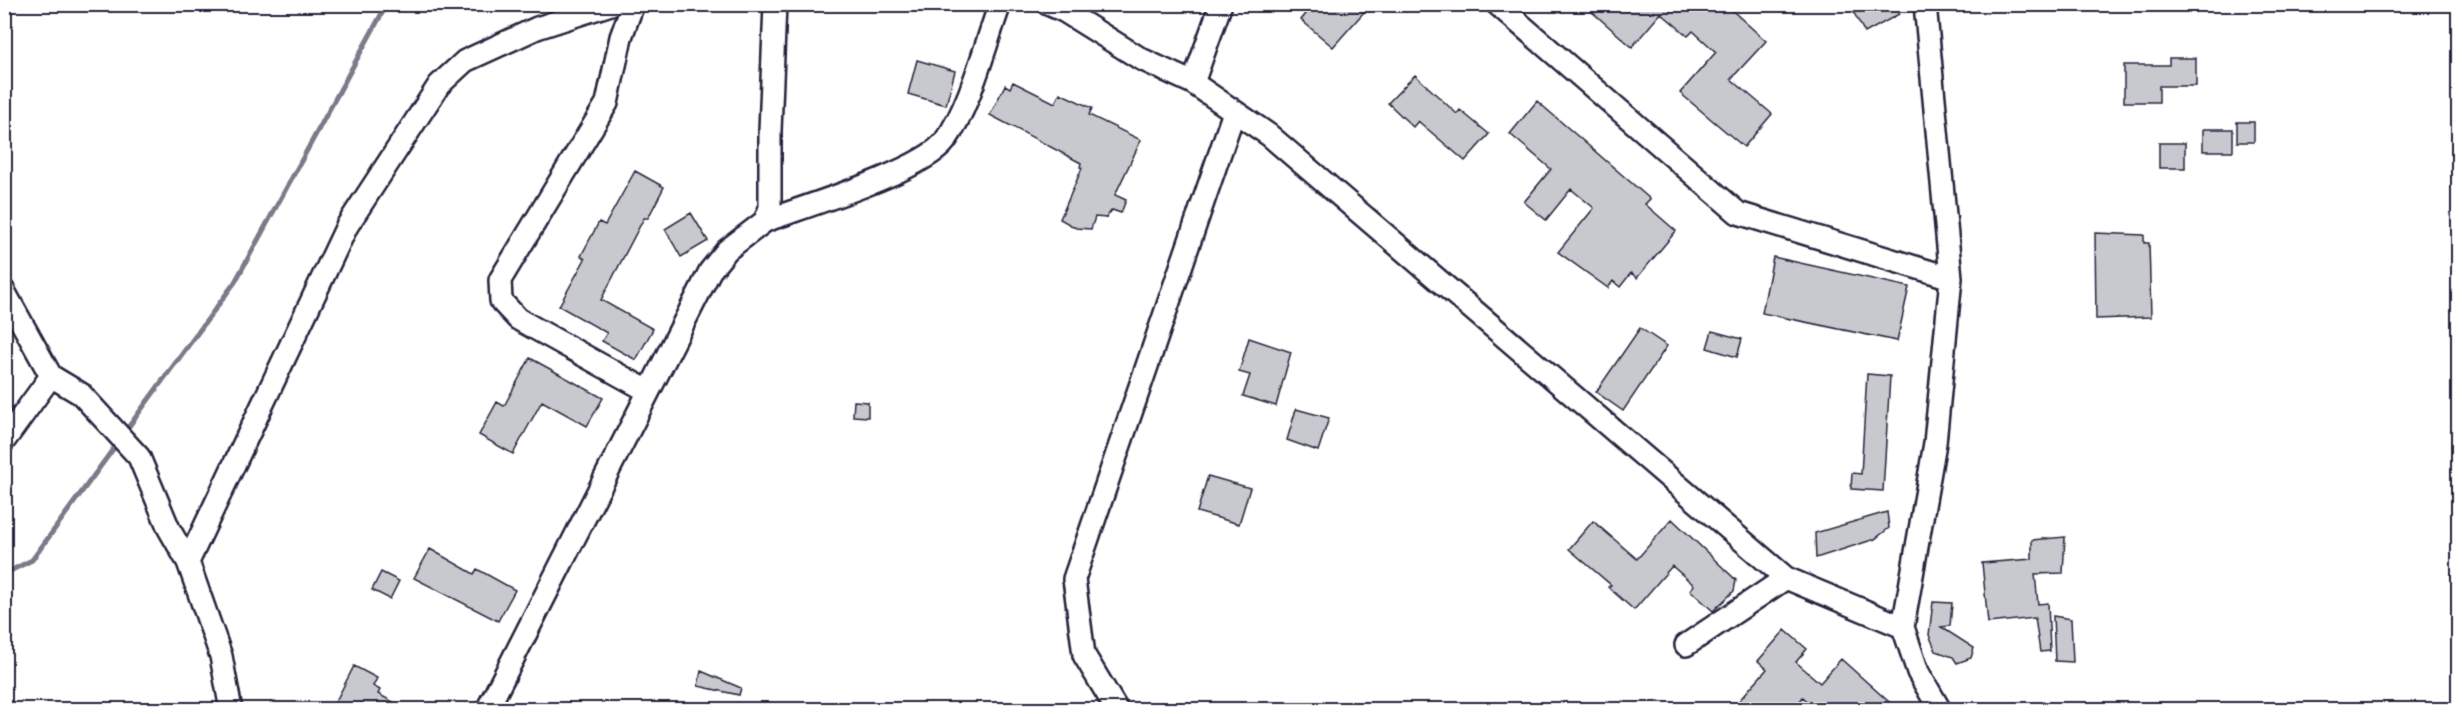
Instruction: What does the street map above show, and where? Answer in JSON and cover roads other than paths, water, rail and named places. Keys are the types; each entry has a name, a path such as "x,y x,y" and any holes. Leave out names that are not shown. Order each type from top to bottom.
{"street":[{"path":"188,562 347,226 439,85 465,61 537,28 611,4"},
{"path":"633,4 621,37 607,103 500,280 501,301 518,319 648,391"},
{"path":"765,221 770,208 770,132 775,4"},
{"path":"488,710 710,271 727,250 765,221 877,180 917,162 944,144 958,120 1000,4"},
{"path":"1048,4 1064,11 1141,59 1193,83 1269,135 1786,578 1903,627"},
{"path":"1193,83 1221,4"},
{"path":"1497,4 1738,213 1951,278"},
{"path":"1925,4 1951,278 1935,443 1903,627 1918,672 1940,710"},
{"path":"1117,710 1084,655 1074,579 1234,112"},
{"path":"4,291 51,375 81,394 139,457 169,529 188,562 221,656 231,710"},
{"path":"4,441 51,375"},
{"path":"1686,645 1786,578"}],"waterway":[{"path":"124,433 235,282 387,4"},
{"path":"4,574 32,560 119,441"}]}
